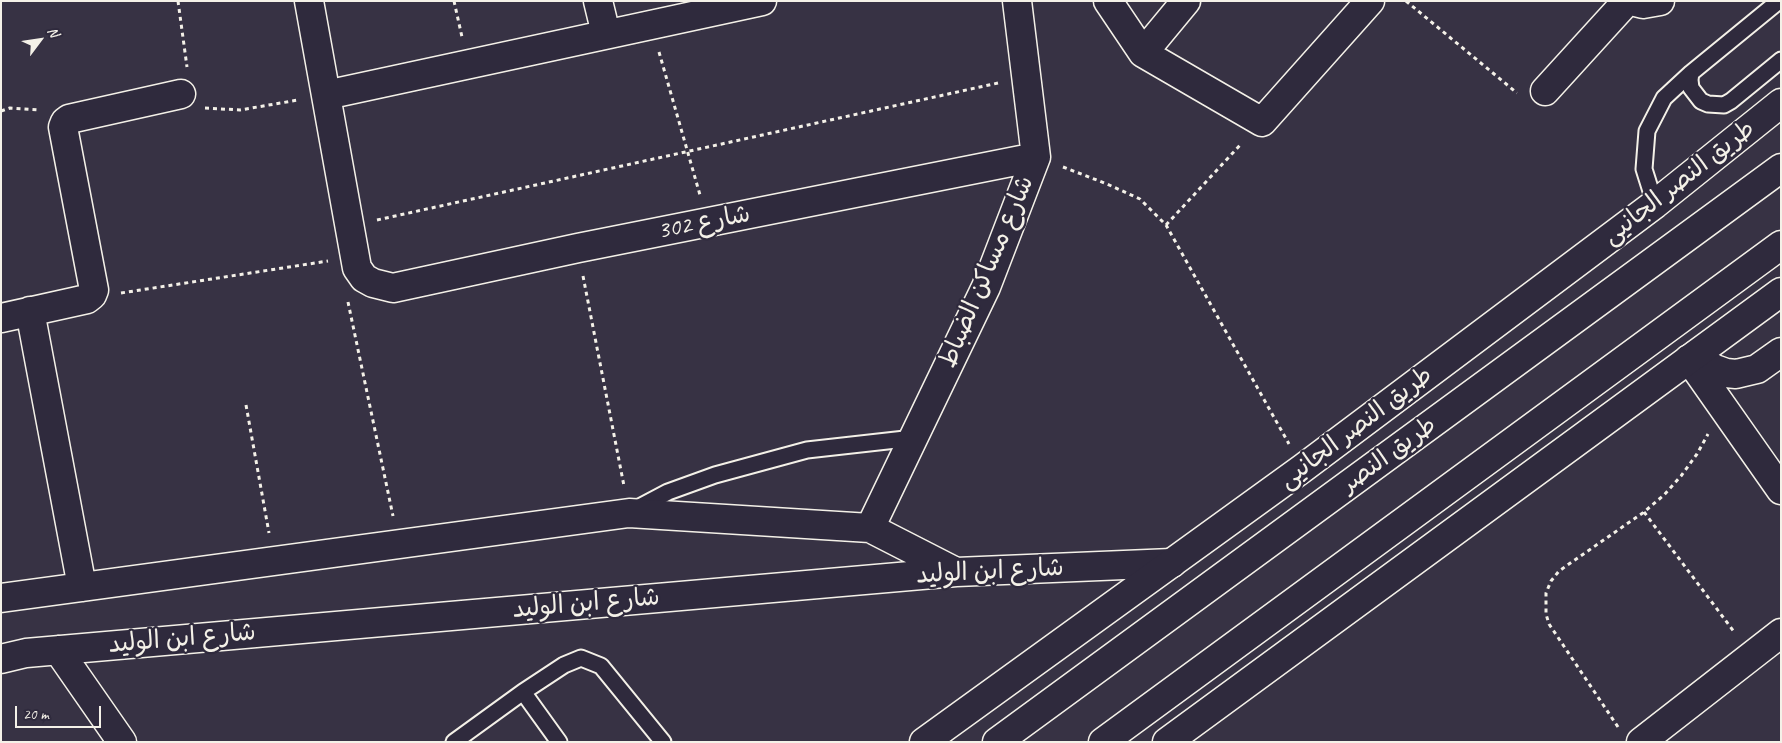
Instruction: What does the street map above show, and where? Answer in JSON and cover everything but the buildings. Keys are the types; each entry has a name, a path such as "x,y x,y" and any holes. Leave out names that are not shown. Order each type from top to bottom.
{"main road":[{"path":"309,1 356,257"},
{"path":"598,1 606,34"},
{"path":"326,95 762,1"},
{"name":"شارع مساكن الضباط","path":"870,528 986,287 1036,157 1017,1"},
{"path":"1108,1 1143,53 1262,122 1370,1"},
{"path":"1143,53 1186,1"},
{"path":"1544,91 1627,1"},
{"path":"1631,1 1643,4 1660,1"},
{"path":"1,318 90,297 94,290 63,127 65,122 69,119 181,94"},
{"name":"طريق النصر الجانيى","path":"924,742 1303,468 1656,204 1781,103"},
{"name":"شارع 302","path":"356,257 357,268 364,278 373,284 393,288 578,248 1036,157"},
{"name":"طريق النصر","path":"997,742 1781,168"},
{"path":"1103,742 1781,245"},
{"path":"1167,742 1781,292"},
{"path":"30,311 82,587"},
{"path":"1693,356 1714,369 1736,374 1757,369 1781,352"},
{"path":"1693,356 1720,403 1781,490"},
{"path":"1,598 630,513 870,528 956,572"},
{"name":"شارع ابن الوليد","path":"1,660 26,653 58,650 956,572 1172,563"},
{"path":"1632,738 1752,656 1781,633"},
{"path":"58,650 122,742"}],"lane":[{"path":"1656,204 1644,169 1647,131 1664,98 1691,73 1779,1"},
{"path":"1691,73 1692,88 1701,101 1708,104 1724,105 1781,60"},
{"path":"630,513 668,492 714,475 807,450 914,438"},
{"path":"454,742 523,692 564,665 581,658 601,666 663,742"},
{"path":"523,692 559,742"}],"path":[{"path":"178,1 190,82 181,94 205,108 240,110 326,95"},
{"path":"454,1 468,64"},
{"path":"1406,1 1521,96 1534,97 1544,91"},
{"path":"651,25 708,222"},
{"path":"350,226 1026,76"},
{"path":"1,111 10,108 46,110 69,119"},
{"path":"1166,225 1262,122"},
{"path":"1036,157 1107,184 1140,199 1166,225 1303,468"},
{"path":"578,248 630,513"},
{"path":"90,297 356,257"},
{"path":"347,297 399,544"},
{"path":"1632,738 1550,624 1544,603 1548,587 1559,571 1644,512 1664,495 1697,454 1710,430 1720,403"},
{"path":"246,405 274,560"},
{"path":"1644,512 1752,656"}]}
